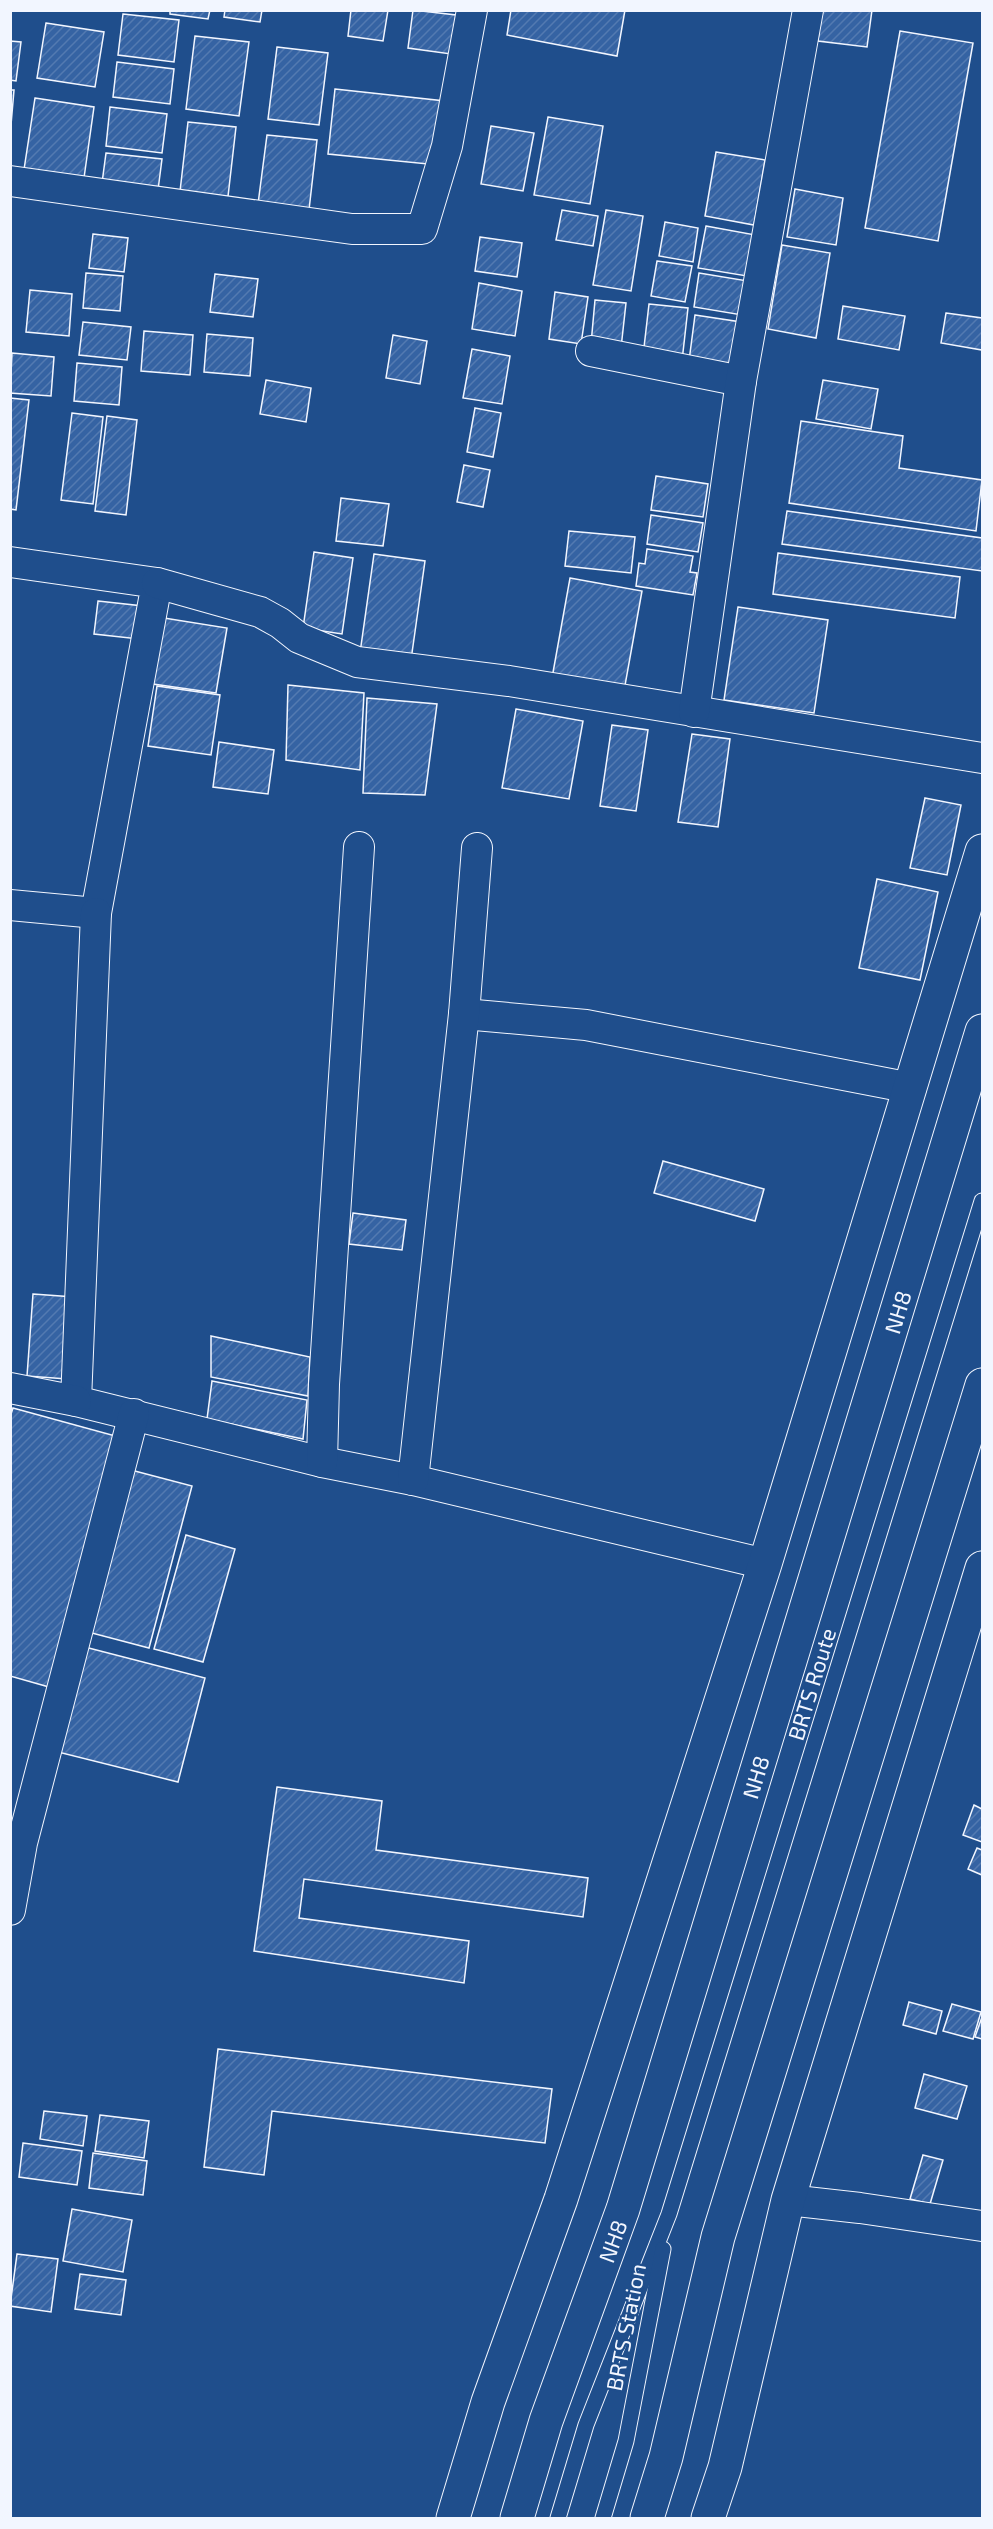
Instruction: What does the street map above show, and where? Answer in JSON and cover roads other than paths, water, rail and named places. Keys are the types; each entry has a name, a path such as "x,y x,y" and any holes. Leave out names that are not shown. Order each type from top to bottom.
{"street":[{"path":"10,182 352,229 422,229 447,146 472,10"},
{"path":"694,712 741,381 808,10"},
{"path":"591,351 741,381"},
{"path":"10,562 157,583 260,612 280,622 299,638 357,662 509,681 982,758"},
{"path":"76,1401 96,913 157,583"},
{"path":"322,1462 324,1384 359,847"},
{"path":"414,1480 464,1014 477,848"},
{"path":"453,2518 488,2402 561,2199 765,1564 982,851"},
{"path":"10,905 96,913"},
{"path":"464,1014 586,1025 911,1088"},
{"name":"NH8","path":"517,2518 546,2421 623,2209 982,1031"},
{"path":"647,2518 666,2457 718,2237 982,1385"},
{"path":"10,1388 134,1414 322,1462 414,1480 765,1564"},
{"path":"10,1910 22,1843 134,1414"},
{"path":"708,2518 725,2467 788,2200 982,1568"},
{"path":"788,2200 982,2226"}],"lane":[{"name":"BRTS Route","path":"669,2214 982,1201"},
{"name":"BRTS Station","path":"558,2518 586,2425 669,2214"},
{"name":"BRTS Station","path":"603,2518 626,2441 669,2214"}]}
